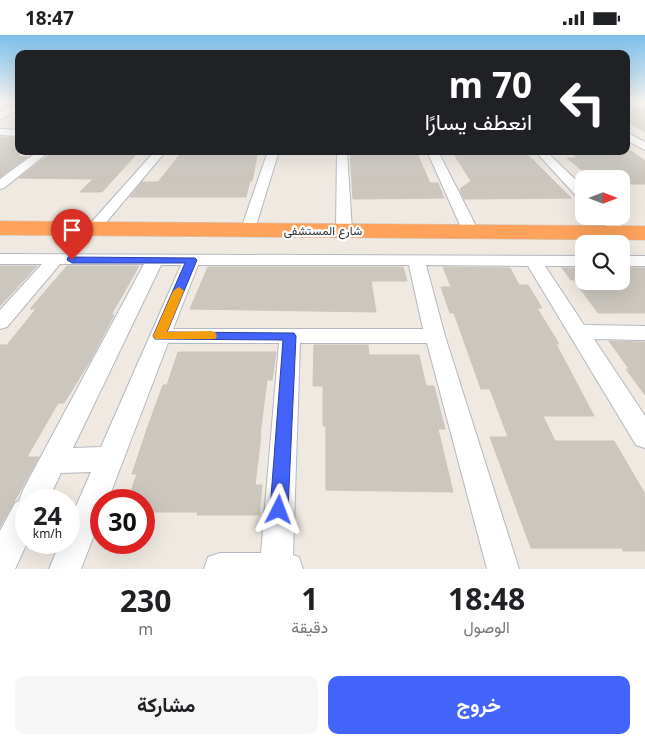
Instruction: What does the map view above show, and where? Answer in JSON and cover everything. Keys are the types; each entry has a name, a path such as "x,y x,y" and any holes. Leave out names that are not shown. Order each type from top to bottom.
{"highway":[{"name":"شارع المستشفى","path":"0,228 645,233"}],"street":[{"path":"0,132 15,133"},
{"path":"630,138 645,147"},
{"path":"0,185 40,155"},
{"path":"94,229 158,155"},
{"path":"248,229 273,155"},
{"path":"342,155 344,230"},
{"path":"434,155 471,231"},
{"path":"544,155 575,187"},
{"path":"612,225 620,233"},
{"path":"0,259 575,261"},
{"path":"0,322 55,259"},
{"path":"38,489 155,260"},
{"path":"65,569 159,336 192,260"},
{"path":"416,260 435,336 503,569"},
{"path":"533,261 645,437"},
{"path":"630,261 644,261"},
{"path":"578,332 645,333"},
{"path":"159,336 435,336"},
{"path":"220,569 282,569 290,336"},
{"path":"52,461 109,459"},
{"path":"1,560 15,534"}],"building":[{"path":"636,127 645,127 645,132"},
{"path":"0,137 15,138 15,155 27,157 0,177"},
{"path":"631,151 645,161 645,184 630,184 630,170 582,170 567,158 577,158 574,155 630,155"},
{"path":"49,155 135,155 102,192 80,192 93,179 19,178"},
{"path":"180,155 257,155 252,181 250,181 246,197 130,197 142,182 158,182"},
{"path":"350,155 418,155 430,183 438,183 444,198 353,199"},
{"path":"455,155 528,155 571,198 464,199 460,189 471,181"},
{"path":"0,266 37,266 0,306"},
{"path":"67,266 139,266 111,315 114,315 91,359 64,403 58,403 27,457 39,457 21,489 15,489 15,500 0,527 0,345 7,345 36,309 30,309"},
{"path":"208,267 403,267 407,281 371,281 376,312 190,309"},
{"path":"443,267 510,268 519,285 528,285 542,308 537,308 559,344 556,344 594,416 543,416 555,441 614,441 645,494 645,551 623,551 622,548 531,548 490,437 508,437 490,389 481,389 454,313 450,313 441,287 451,287"},
{"path":"562,268 575,268 575,281 571,280"},
{"path":"630,268 645,268 645,313 598,313 581,290 630,290"},
{"path":"609,341 645,342 645,395 626,369 629,369"},
{"path":"314,345 368,345 369,355 419,355 426,386 434,386 445,429 438,429 453,492 326,490 326,426 323,426 323,386 313,386"},
{"path":"178,352 276,352 272,380 267,380 260,435 255,485 262,485 259,515 197,515 198,512 155,512 155,489 132,489 137,474 132,474 147,429 163,385 167,385"}],"slow traffic":[{"path":"179,291 159,336 211,336"}],"route":[{"path":"72,260 192,260 159,336 290,336 279,510"}]}
